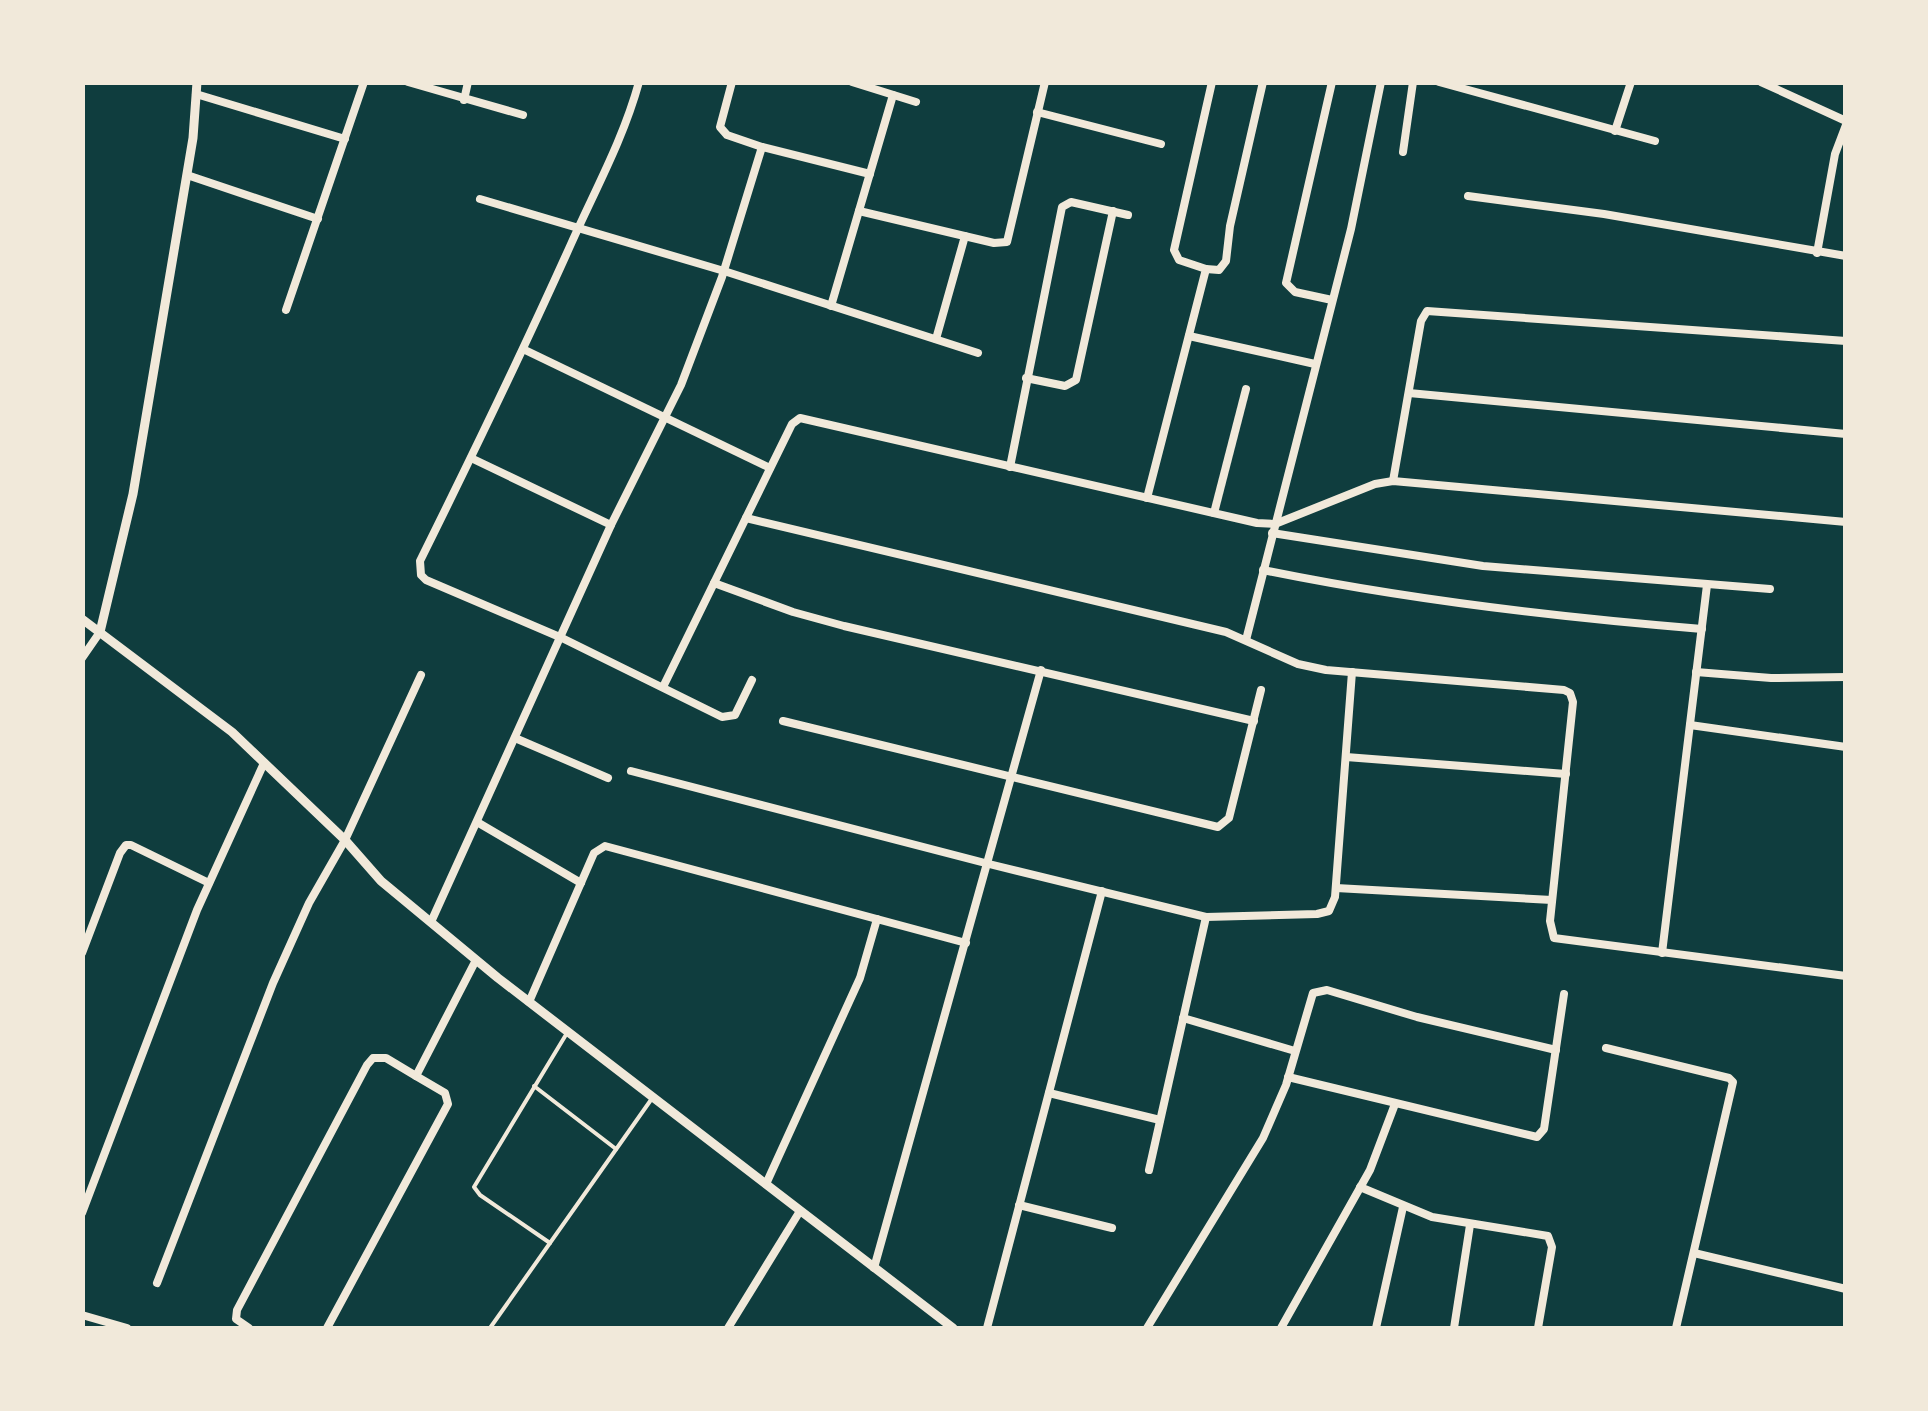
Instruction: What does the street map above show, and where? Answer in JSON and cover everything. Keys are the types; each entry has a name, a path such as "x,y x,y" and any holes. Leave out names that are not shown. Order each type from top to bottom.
{"street":[{"path":"82,658 100,632 133,494 187,175 197,82"},
{"path":"286,310 364,82"},
{"path":"408,82 523,114"},
{"path":"464,100 468,82"},
{"path":"638,82 618,147 525,350 420,561 421,575 728,718 735,715 752,680"},
{"path":"732,82 720,128 727,135 762,148 870,174"},
{"path":"852,82 916,102"},
{"path":"859,211 1002,243 1011,237 1045,82"},
{"path":"1211,83 1174,250 1179,260 1219,270 1226,260 1230,226 1263,82"},
{"path":"1332,82 1286,283 1295,292 1332,300"},
{"path":"1246,640 1351,229 1381,82"},
{"path":"1403,152 1413,82"},
{"path":"1439,82 1655,141"},
{"path":"1615,131 1631,82"},
{"path":"1761,82 1846,123 1835,154 1817,252"},
{"path":"196,94 345,139"},
{"path":"831,306 893,95"},
{"path":"1037,112 1161,144"},
{"path":"431,922 610,524 681,384 724,271 762,148"},
{"path":"187,175 318,218"},
{"path":"1468,196 1604,214 1846,256"},
{"path":"480,199 724,271 978,353"},
{"path":"1010,467 1062,207 1071,202 1128,215"},
{"path":"1026,378 1065,386 1076,380 1113,211"},
{"path":"936,339 965,236"},
{"path":"1147,498 1206,268"},
{"path":"1393,481 1423,315 1434,310 1846,341"},
{"path":"1188,336 1315,364"},
{"path":"525,350 770,468"},
{"path":"1214,514 1246,388"},
{"path":"1409,393 1846,434"},
{"path":"663,687 792,424 800,418 1274,529 1483,566 1770,589"},
{"path":"472,458 610,524"},
{"path":"1274,529 1375,484 1393,481 1846,522"},
{"path":"746,518 1193,624 1246,640 1298,664 1564,690 1574,702 1551,931 1560,940 1846,976"},
{"path":"1264,570 1350,588 1488,608 1702,629"},
{"path":"714,583 793,612 1254,721"},
{"path":"1662,954 1707,585"},
{"path":"82,619 232,732 345,840 381,880 476,960 953,1328"},
{"path":"874,1268 1041,670"},
{"path":"631,771 1206,916 1318,914 1334,906 1352,672"},
{"path":"1696,672 1770,678 1846,676"},
{"path":"157,1283 272,982 309,903 345,840 422,675"},
{"path":"783,721 1218,827 1229,818 1261,690"},
{"path":"1690,725 1846,747"},
{"path":"516,738 608,778"},
{"path":"1346,757 1566,774"},
{"path":"82,1213 209,883 264,763"},
{"path":"477,822 581,883"},
{"path":"82,953 126,846 132,845 209,883"},
{"path":"528,1002 594,852 605,846 966,944"},
{"path":"1336,888 1552,900"},
{"path":"987,1328 1102,891"},
{"path":"1149,1170 1206,916"},
{"path":"766,1184 860,978 877,919"},
{"path":"416,1076 476,960"},
{"path":"1147,1328 1263,1138 1288,1077 1310,998 1318,989 1417,1018 1556,1050"},
{"path":"1288,1077 1537,1137 1544,1129 1564,994"},
{"path":"1183,1018 1295,1051"},
{"path":"1606,1048 1734,1082 1676,1328"},
{"path":"249,1328 236,1318 237,1310 367,1065 374,1058 386,1058 445,1093 448,1104 326,1328"},
{"path":"1049,1093 1160,1120"},
{"path":"1281,1328 1360,1188 1396,1104"},
{"path":"1360,1188 1403,1207 1470,1225 1541,1234 1552,1240 1538,1328"},
{"path":"1020,1205 1112,1228"},
{"path":"1376,1328 1403,1207"},
{"path":"728,1328 800,1211"},
{"path":"1454,1328 1470,1225"},
{"path":"1694,1253 1846,1290"},
{"path":"82,1315 127,1328"}],"lane":[{"path":"550,1244 474,1187 566,1033"},
{"path":"534,1086 616,1149"},
{"path":"490,1328 653,1097"}]}
